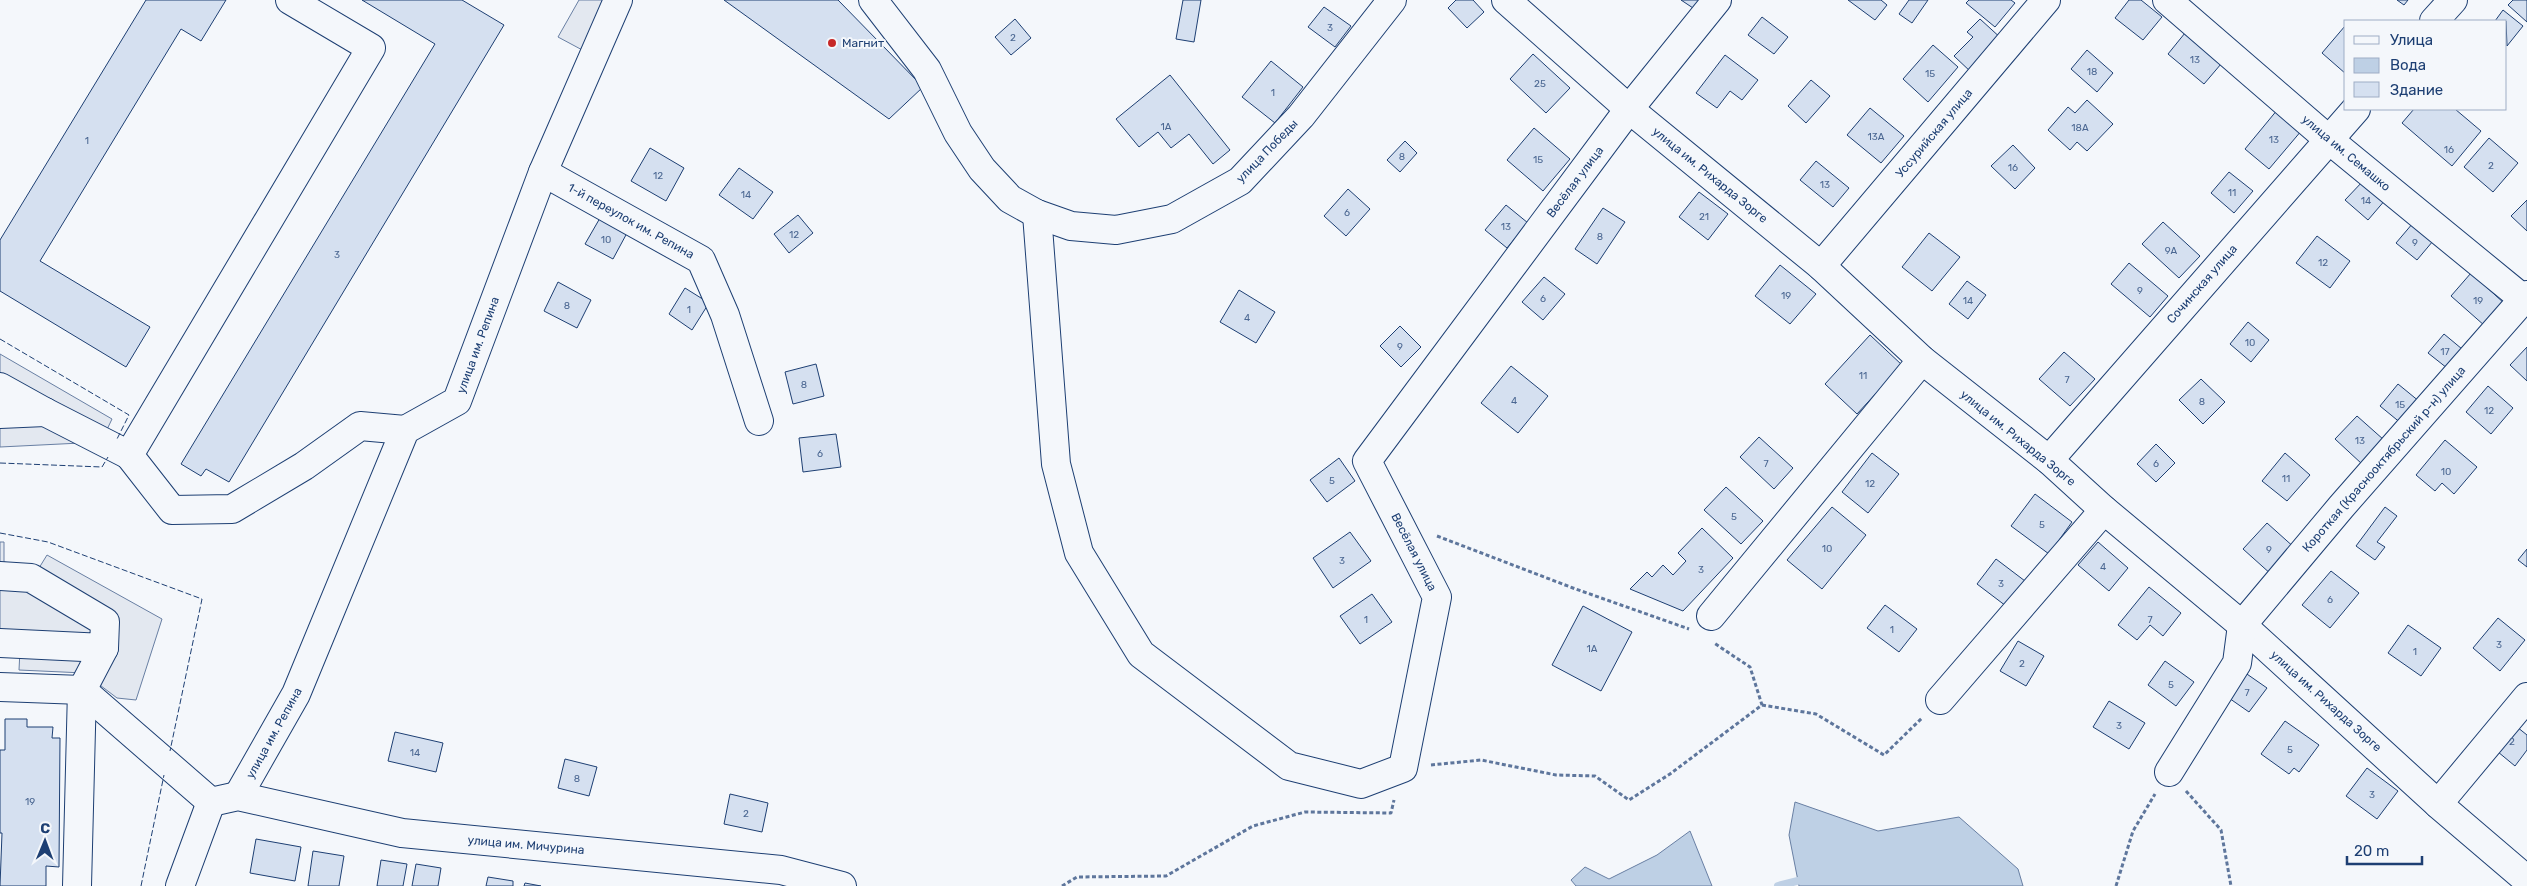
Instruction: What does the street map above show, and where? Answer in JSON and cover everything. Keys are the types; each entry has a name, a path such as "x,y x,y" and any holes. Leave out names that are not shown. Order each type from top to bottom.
{"street":[{"path":"129,455 371,48 290,0"},
{"name":"улица им. Репина","path":"238,796 296,694 405,430 457,401 543,172 618,0"},
{"name":"улица Победы","path":"874,0 928,70 958,132 982,169 1010,199 1037,214 1070,226 1116,230 1172,220 1240,181 1301,116 1392,0"},
{"name":"улица им. Рихарда Зорге","path":"1506,0 1629,109 1821,266 1922,360 2049,460 2104,510 2242,625 2438,804 2527,880"},
{"name":"Весёлая улица","path":"1403,768 1437,597 1367,461 1629,109 1717,0"},
{"name":"Уссурийская улица","path":"1821,266 2046,0"},
{"name":"улица им. Семашко","path":"2167,0 2328,139 2526,299"},
{"path":"2435,20 2453,0"},
{"name":"Сочинская улица","path":"2049,460 2355,110"},
{"name":"1-й переулок им. Репина","path":"543,172 701,260 725,315 760,421"},
{"path":"1037,214 1056,464 1079,553 1141,654 1289,766 1361,784 1403,768"},
{"name":"Короткая (Краснооктябрьский р-н) улица","path":"2242,625 2341,507 2526,299"},
{"path":"1706,625 1922,360"},
{"path":"0,387 44,412 129,455 172,510 232,509 304,466 360,426 405,430"},
{"path":"0,414 44,412"},
{"path":"1940,700 2104,510"},
{"path":"0,576 31,578 105,622 104,648 82,690 77,886"},
{"path":"2169,772 2237,663 2242,625"},
{"path":"0,643 104,648"},
{"path":"0,687 82,690 211,802 180,886"},
{"path":"2438,804 2527,697"},
{"name":"улица им. Мичурина","path":"211,802 238,796 402,833 781,870 842,886"}],"path":[{"path":"1435,535 1573,588 1706,625 1750,667 1762,705"},
{"path":"1062,886 1077,877 1166,876 1253,826 1305,812 1391,812 1403,768 1481,760 1556,775 1595,776 1629,800 1670,774 1762,705 1816,714 1884,755 1940,700"},
{"path":"2116,886 2133,830 2169,772 2220,830 2230,886"}],"shaded area":[{"path":"579,0 632,0 601,60 558,37"},
{"path":"0,354 112,419 101,442 0,447"},
{"path":"0,542 4,542 4,562 39,568 47,555 162,619 136,700 117,698 84,673 19,670 20,650 0,633"}],"water":[{"path":"1795,802 1878,831 1959,817 2018,869 2023,886 1799,886 1789,835"},
{"path":"1690,831 1712,886 1576,886 1571,880 1585,867 1609,879 1657,855"}],"building":[{"path":"146,0 226,0 201,41 181,29 40,261 150,327 126,367 0,291 0,240"},
{"path":"362,0 462,0 504,25 229,482 206,469 201,476 181,464 435,44"},
{"name":"Магнит","path":"724,0 838,0 923,87 889,119"},
{"path":"1183,0 1201,0 1194,42 1176,39"},
{"path":"1456,0 1473,0 1484,12 1467,28 1448,8"},
{"path":"1681,0 1703,0 1696,10"},
{"path":"1848,0 1881,0 1887,5 1875,20"},
{"path":"1909,0 1928,0 1912,23 1899,14"},
{"path":"1969,0 2011,0 2015,3 1995,27 1966,3"},
{"path":"2129,0 2141,0 2162,17 2143,40 2115,18"},
{"path":"2397,0 2408,0 2404,5"},
{"path":"2513,0 2527,0 2527,22 2508,5"},
{"path":"1324,7 1351,26 1335,47 1308,27"},
{"path":"2503,10 2523,26 2507,46 2507,20 2496,20"},
{"path":"1762,17 1788,37 1774,54 1748,35"},
{"path":"1015,19 1031,38 1011,55 995,37"},
{"path":"1980,19 2003,40 1972,73 1954,56 1973,37 1967,32"},
{"path":"2344,27 2344,72 2322,53"},
{"path":"2185,33 2221,64 2204,84 2168,54"},
{"path":"1933,45 1958,67 1928,102 1903,79"},
{"path":"2087,50 2113,73 2097,92 2071,69"},
{"path":"1533,54 1570,88 1546,113 1510,79"},
{"path":"1725,55 1758,80 1742,100 1730,91 1717,108 1696,93"},
{"path":"1271,61 1303,87 1275,123 1242,97"},
{"path":"1170,75 1230,150 1213,164 1189,134 1171,148 1158,132 1139,147 1116,119"},
{"path":"1811,80 1830,96 1806,123 1788,106"},
{"path":"2087,100 2113,124 2087,151 2077,142 2070,150 2048,130 2068,107 2075,113"},
{"path":"1870,108 1904,136 1881,163 1847,135"},
{"path":"2278,109 2302,130 2269,169 2245,149"},
{"path":"2413,110 2456,110 2481,131 2452,166 2402,123"},
{"path":"1534,128 1570,159 1543,191 1507,160"},
{"path":"2489,138 2518,163 2493,192 2464,167"},
{"path":"1405,141 1417,153 1400,172 1387,160"},
{"path":"2013,145 2035,168 2015,189 1991,166"},
{"path":"650,148 684,168 666,201 631,181"},
{"path":"1816,161 1849,188 1833,207 1800,180"},
{"path":"739,168 773,192 753,219 719,195"},
{"path":"2229,172 2253,191 2234,213 2211,193"},
{"path":"2364,180 2386,199 2368,220 2345,200"},
{"path":"1348,189 1370,209 1346,236 1324,216"},
{"path":"1699,192 1728,214 1708,240 1679,217"},
{"path":"2527,200 2527,231 2511,216"},
{"path":"1506,205 1528,223 1507,248 1485,230"},
{"path":"1603,208 1625,222 1597,264 1575,249"},
{"path":"798,215 813,233 789,253 774,234"},
{"path":"600,218 627,233 613,259 585,244"},
{"path":"2163,222 2200,256 2179,278 2142,244"},
{"path":"2413,223 2433,241 2417,260 2396,243"},
{"path":"1929,233 1960,257 1932,291 1902,267"},
{"path":"2317,236 2350,261 2330,288 2296,263"},
{"path":"2129,263 2168,296 2150,317 2111,284"},
{"path":"1780,265 1816,294 1790,324 1755,296"},
{"path":"2471,273 2505,304 2485,326 2451,296"},
{"path":"1544,277 1565,294 1543,320 1522,302"},
{"path":"1967,281 1986,295 1968,319 1949,304"},
{"path":"558,282 591,300 577,328 544,311"},
{"path":"685,288 709,303 692,330 669,314"},
{"path":"1239,290 1275,312 1256,343 1220,322"},
{"path":"2248,322 2269,340 2251,362 2230,344"},
{"path":"1400,326 1421,347 1401,367 1380,346"},
{"path":"2444,334 2462,349 2447,368 2428,353"},
{"path":"1870,335 1902,365 1857,414 1825,384"},
{"path":"2527,347 2527,381 2510,365"},
{"path":"2064,352 2095,379 2070,406 2039,379"},
{"path":"816,364 824,396 793,404 785,372"},
{"path":"1511,366 1548,396 1518,433 1481,403"},
{"path":"2201,379 2225,402 2203,424 2179,400"},
{"path":"2398,384 2420,402 2402,424 2380,406"},
{"path":"2488,386 2513,408 2491,434 2466,412"},
{"path":"2357,416 2384,440 2362,464 2335,439"},
{"path":"836,434 841,467 803,472 799,438"},
{"path":"1759,437 1793,468 1774,489 1740,457"},
{"path":"2445,440 2477,467 2454,494 2442,483 2435,491 2416,475"},
{"path":"2156,444 2175,463 2156,482 2137,464"},
{"path":"1872,453 1899,474 1868,513 1842,492"},
{"path":"2285,453 2310,475 2287,501 2262,481"},
{"path":"1339,458 1355,481 1327,502 1310,480"},
{"path":"1726,487 1763,521 1741,544 1704,510"},
{"path":"2035,494 2072,522 2049,554 2011,526"},
{"path":"1832,507 1866,535 1822,589 1787,560"},
{"path":"2385,507 2397,516 2377,542 2385,547 2375,560 2356,546"},
{"path":"2267,523 2296,549 2272,575 2243,549"},
{"path":"1702,528 1733,558 1683,611 1630,589 1647,572 1652,577 1663,565 1673,575 1686,561 1678,553"},
{"path":"1350,532 1371,561 1333,588 1313,558"},
{"path":"2098,542 2128,568 2109,591 2078,565"},
{"path":"2527,549 2527,567 2518,560"},
{"path":"1996,559 2025,581 2006,606 1977,584"},
{"path":"2331,571 2359,593 2330,628 2302,605"},
{"path":"2149,587 2181,613 2163,636 2150,625 2137,640 2118,625"},
{"path":"1372,594 1392,622 1360,644 1340,616"},
{"path":"1885,605 1917,629 1899,652 1867,628"},
{"path":"1583,606 1632,632 1601,691 1552,665"},
{"path":"2498,618 2525,640 2500,671 2473,648"},
{"path":"2408,625 2441,648 2421,676 2388,653"},
{"path":"2018,641 2044,656 2026,686 2000,671"},
{"path":"2165,661 2194,682 2176,706 2148,685"},
{"path":"2244,672 2267,688 2249,712 2226,696"},
{"path":"2109,701 2145,723 2129,749 2093,727"},
{"path":"5,719 27,719 27,727 53,727 52,738 60,738 59,867 46,866 46,886 0,886 2,833 0,833 0,750 5,750"},
{"path":"2285,721 2319,745 2299,772 2294,768 2289,774 2261,754"},
{"path":"2512,723 2527,735 2527,750 2515,766 2492,747"},
{"path":"395,732 443,743 436,772 388,761"},
{"path":"565,759 597,767 589,796 558,788"},
{"path":"2367,768 2398,791 2377,819 2346,796"},
{"path":"730,794 768,803 762,832 724,824"},
{"path":"256,839 301,847 295,881 250,873"},
{"path":"313,851 344,856 339,886 308,886"},
{"path":"381,860 407,864 403,886 377,886"},
{"path":"416,864 441,868 438,886 412,886"},
{"path":"488,877 513,881 513,886 486,886"},
{"path":"525,883 541,886 524,886"}],"waterway":[{"path":"1778,886 1797,881"}],"fence":[{"path":"0,339 129,415 117,439"},
{"path":"0,463 102,467 108,457"},
{"path":"0,533 48,542 202,599 170,751"},
{"path":"141,886 164,775"}],"place":[{"name":"Магнит","path":"832,43"}]}
